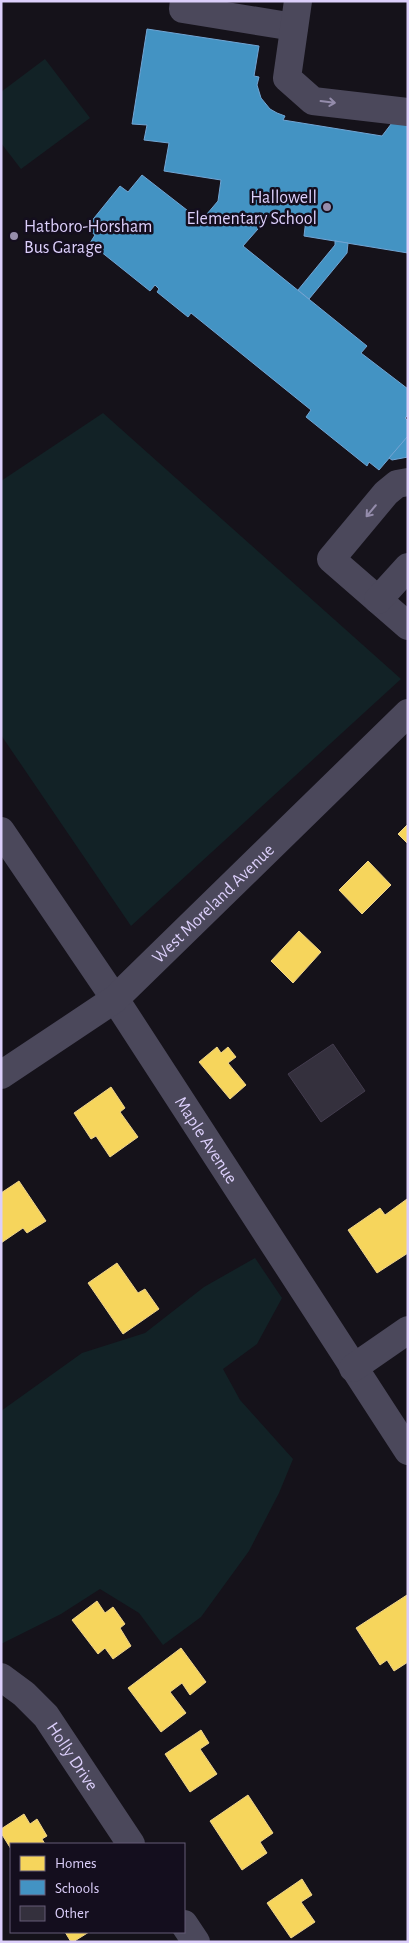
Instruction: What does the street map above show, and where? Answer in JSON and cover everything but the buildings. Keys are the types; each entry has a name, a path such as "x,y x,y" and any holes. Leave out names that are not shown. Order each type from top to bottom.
{"street":[{"path":"184,1 183,10 296,14 287,78 313,101 408,112"},
{"path":"408,482 397,484 386,493 331,559 408,626"},
{"path":"378,600 408,567"},
{"name":"West Moreland Avenue","path":"1,1075 115,999 408,713"},
{"name":"Maple Avenue","path":"1,832 115,999 408,1450"},
{"path":"353,1368 408,1330"},
{"name":"Holly Drive","path":"1,1677 24,1694 46,1716 130,1843"},
{"path":"185,1926 196,1942"}],"shaded area":[{"path":"45,59 90,118 21,169 1,143 1,92"},
{"path":"103,413 401,679 131,926 1,735 1,481"},
{"path":"255,1258 282,1298 257,1344 223,1369 240,1400 293,1459 279,1493 249,1551 201,1617 163,1645 139,1613 100,1589 61,1614 1,1644 1,1411 82,1353 145,1333 204,1287"}],"place":[{"name":"Hallowell Elementary School","path":"327,207"},
{"name":"Hatboro-Horsham Bus Garage","path":"14,236"}]}
